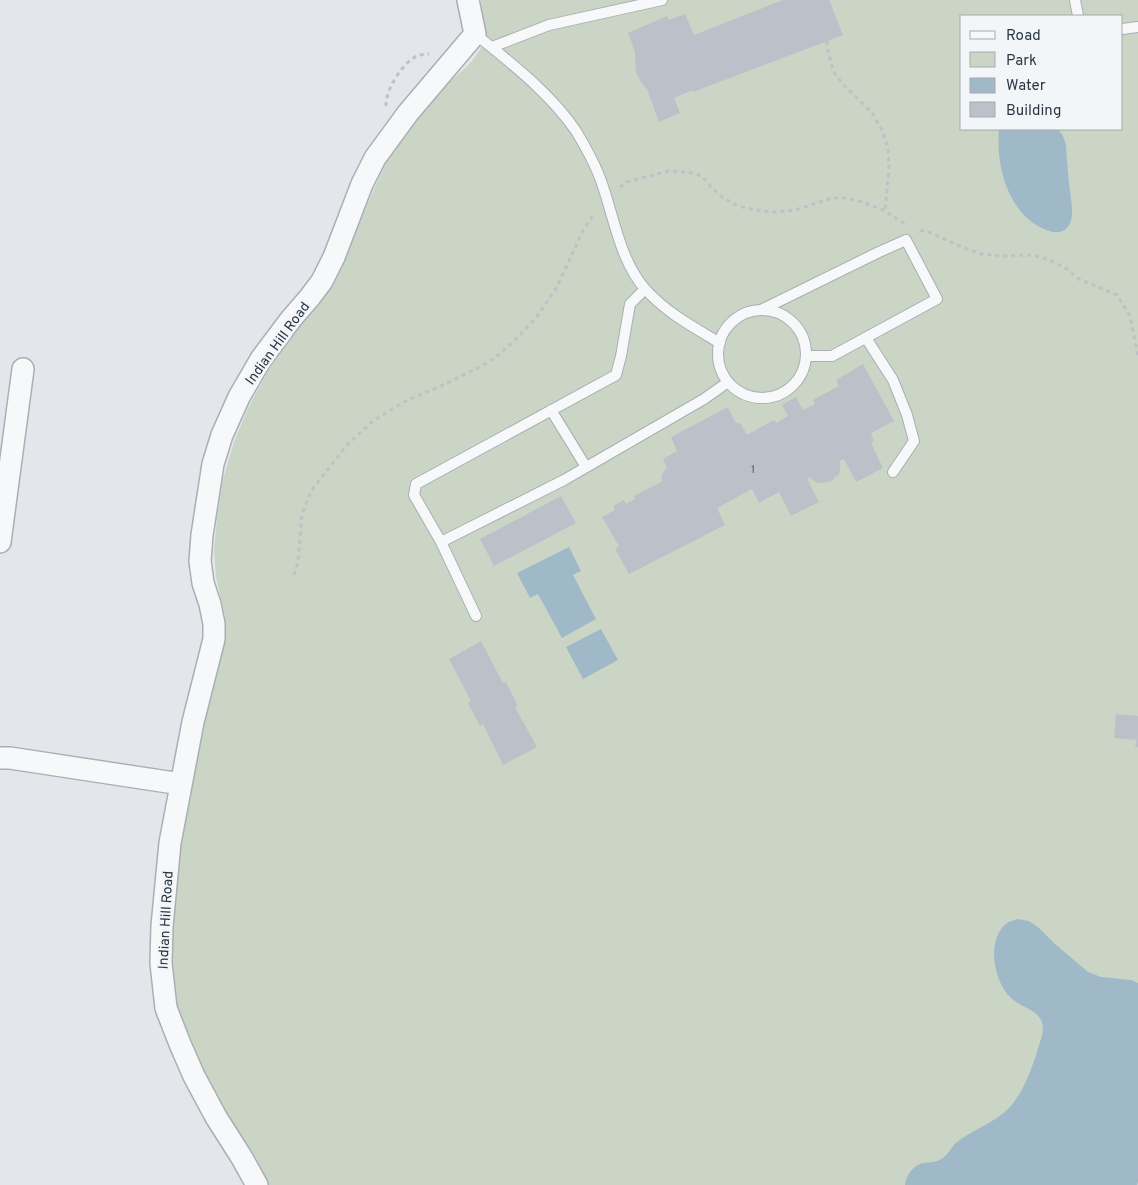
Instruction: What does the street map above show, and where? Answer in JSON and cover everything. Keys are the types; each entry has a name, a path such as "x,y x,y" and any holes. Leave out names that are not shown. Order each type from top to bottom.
{"street":[{"path":"468,0 476,34"},
{"name":"Indian Hill Road","path":"257,1185 216,1117 194,1076 180,1044 166,1008 161,964 162,926 170,843 193,722 214,639 214,624 203,583 200,561 207,494 213,464 222,435 239,397 261,359 322,281 334,257 362,184 375,158 408,113 476,34"},
{"path":"0,542 23,369"},
{"path":"0,758 181,784"}],"lane":[{"path":"492,48 549,25 662,0"},
{"path":"1075,0 1078,15"},
{"path":"1123,30 1138,27"},
{"path":"476,34 532,82 556,106 576,131 600,178 630,266 645,289 665,308 720,343"},
{"path":"761,310 906,240 938,299 832,356 806,356"},
{"path":"476,616 441,542 414,495 416,484 616,375 630,304 645,289"},
{"path":"761,310 775,312 788,318 798,329 805,342 806,356 804,368 792,388 770,398 759,399 747,396 736,390 728,382 721,370 718,356 725,330 735,319 747,312 761,310"},
{"path":"866,338 893,380 914,440 893,472"},
{"path":"441,542 564,480 704,399 728,382"},
{"path":"551,410 586,467"}],"path":[{"path":"827,41 833,71 842,83 872,113 882,130 888,148 889,169 885,211"},
{"path":"294,576 298,562 302,514 311,491 347,445 374,420 408,400 478,368 496,357 511,344 536,318 555,290 584,230 606,195"}],"green space":[{"path":"481,0 1138,0 1138,1185 266,1185 214,1099 183,1028 173,994 170,960 174,880 199,737 224,632 225,616 216,577 214,550 223,479 234,442 248,408 273,362 299,326 329,291 342,268 387,160 401,137 437,92 472,61 481,48 484,31"}],"water":[{"path":"999,130 1059,130 1066,145 1072,211 1068,227 1060,232 1053,232 1038,226 1026,217 1008,191 1003,176 998,144"},
{"path":"569,547 581,571 573,575 596,619 562,638 538,594 530,598 517,573"},
{"path":"601,629 618,660 583,679 566,647"},
{"path":"1018,919 1029,921 1039,928 1088,972 1101,977 1131,980 1138,983 1137,1185 905,1185 908,1175 913,1168 919,1164 941,1159 963,1138 1004,1113 1016,1100 1028,1076 1042,1036 1042,1023 1036,1014 1014,1001 1005,991 996,971 994,960 996,939 1000,930 1007,923"}],"building":[{"path":"783,0 829,0 843,35 674,98 680,113 659,122 647,89 636,72 635,52 628,33 667,16 669,20 685,14 694,35"},
{"path":"863,364 894,421 871,433 874,441 871,443 883,468 856,482 844,459 840,461 839,474 830,482 818,483 810,477 807,479 819,502 791,516 779,492 759,503 752,489 717,508 725,525 629,574 615,549 619,546 602,517 615,510 613,506 624,500 626,504 635,499 634,496 663,481 661,478 664,470 667,469 663,459 677,451 671,437 728,407 735,422 741,424 747,435 774,420 776,423 788,416 782,405 796,397 803,410 815,404 813,400 839,386 836,380"},
{"path":"561,496 576,523 494,566 480,539"},
{"path":"481,641 503,683 506,682 518,706 515,707 537,747 503,765 483,724 480,726 468,703 471,701 449,659"},
{"path":"1116,714 1138,716 1138,747 1135,747 1137,740 1114,738"}]}
